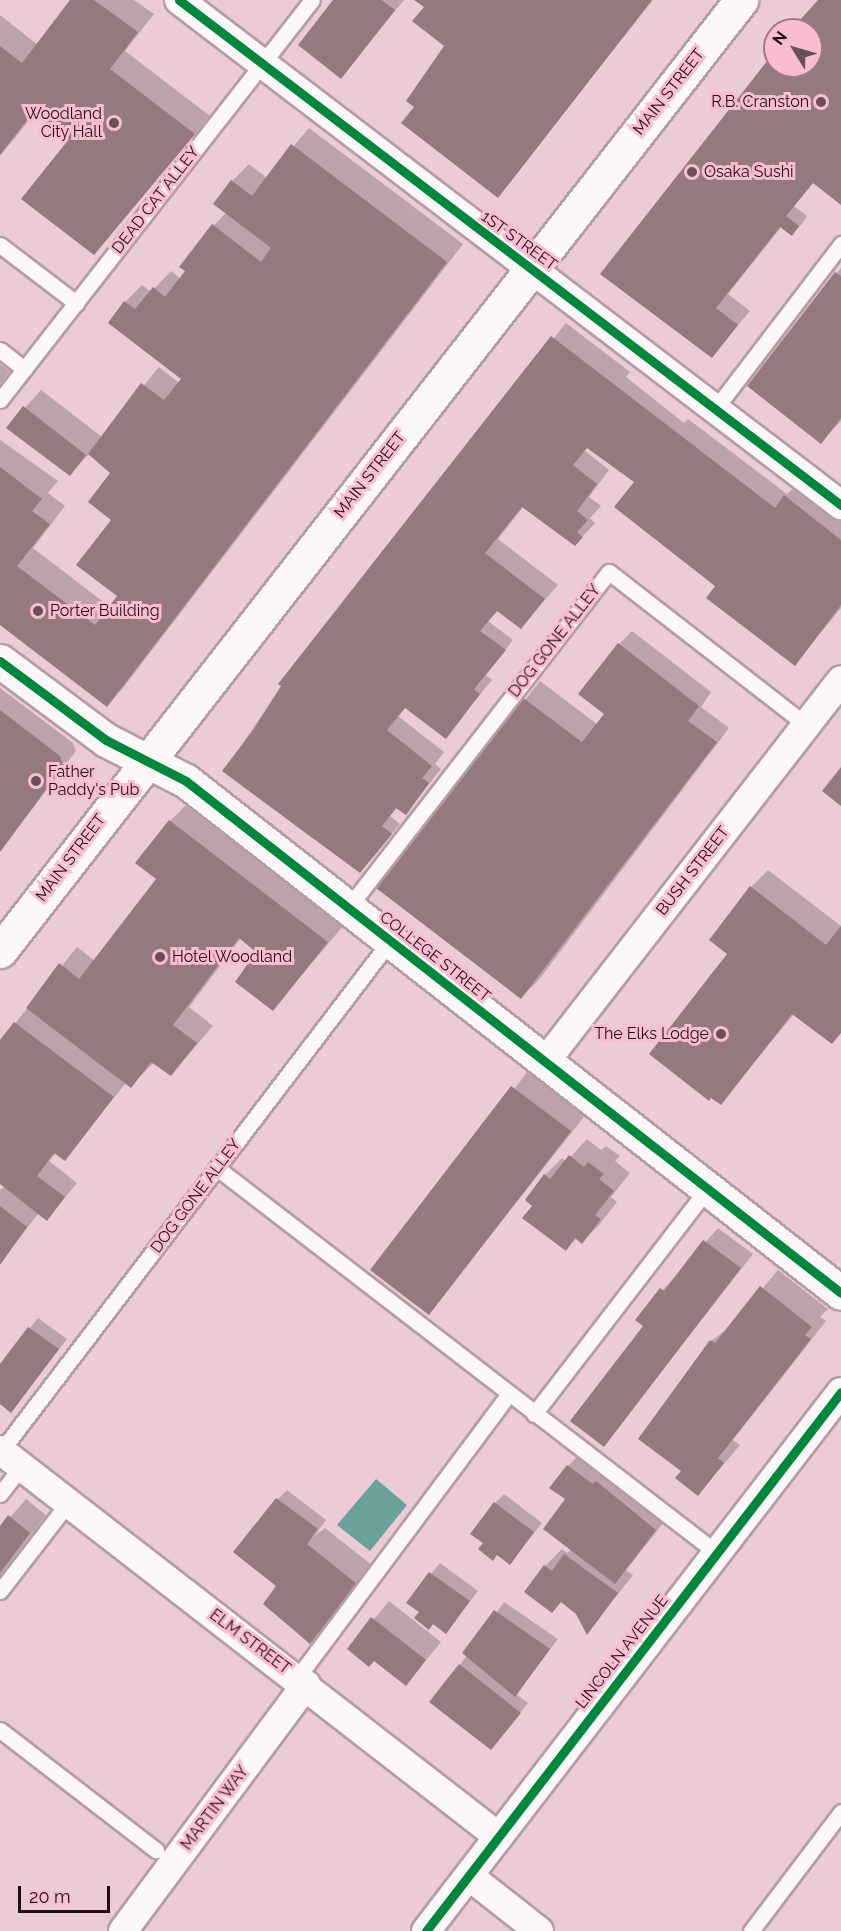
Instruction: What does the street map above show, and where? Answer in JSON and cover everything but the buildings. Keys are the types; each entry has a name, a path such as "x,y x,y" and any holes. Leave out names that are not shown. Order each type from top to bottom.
{"main road":[{"name":"MAIN STREET","path":"0,951 146,760 741,0"},
{"name":"COLLEGE STREET","path":"0,661 106,740 186,781 841,1293"}],"street":[{"name":"1ST STREET","path":"179,0 841,506"},
{"name":"BUSH STREET","path":"545,1062 841,680"},
{"name":"LINCOLN AVENUE","path":"426,1931 841,1392"},
{"name":"ELM STREET","path":"8,1456 499,1837"},
{"name":"MARTIN WAY","path":"123,1931 302,1682"},
{"path":"469,1876 539,1931"}],"lane":[{"name":"DEAD CAT ALLEY","path":"0,400 312,0"},
{"path":"716,409 841,244"},
{"path":"0,245 76,303"},
{"path":"0,350 24,369"},
{"name":"DOG GONE ALLEY","path":"348,908 609,572 806,725"},
{"name":"DOG GONE ALLEY","path":"0,1494 8,1456 217,1168 390,941"},
{"path":"217,1168 717,1553"},
{"path":"534,1414 708,1188"},
{"path":"302,1682 391,1555 509,1394"},
{"path":"0,1591 68,1503"},
{"path":"0,1730 156,1850"},
{"path":"751,1931 841,1812"}],"shaded area":[{"path":"376,1479 407,1505 370,1551 337,1525"}],"cycle path":[{"path":"179,0 841,505"},
{"path":"0,661 106,740 186,781 841,1293"},
{"path":"426,1931 841,1392"}],"place":[{"name":"R.B. Cranston","path":"821,102"},
{"name":"Woodland City Hall","path":"114,123"},
{"name":"Osaka Sushi","path":"692,172"},
{"name":"Porter Building","path":"38,611"},
{"name":"Father Paddy's Pub","path":"36,781"},
{"name":"Hotel Woodland","path":"160,957"},
{"name":"The Elks Lodge","path":"721,1034"}]}
